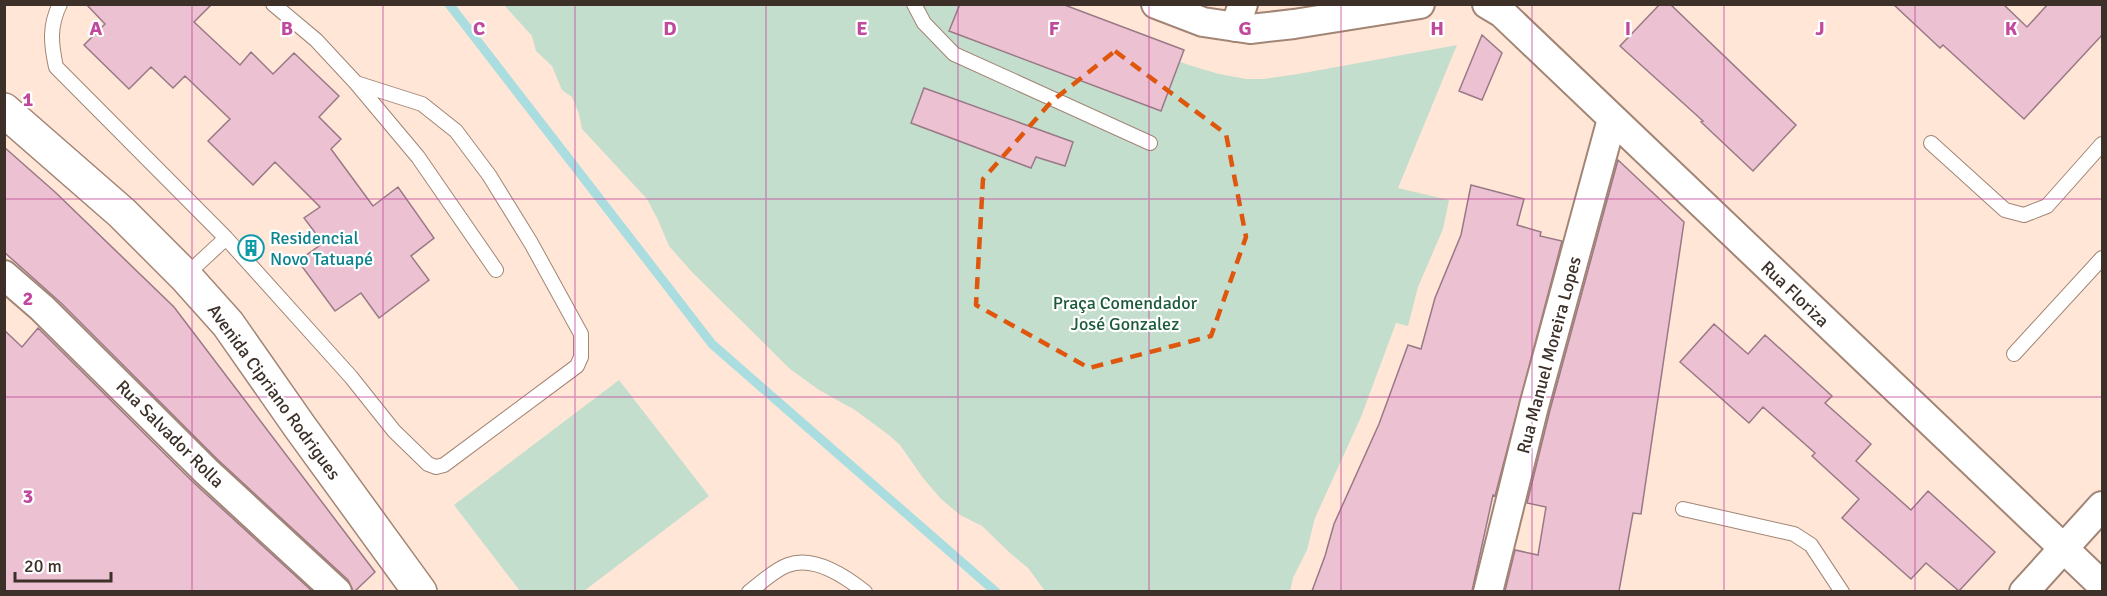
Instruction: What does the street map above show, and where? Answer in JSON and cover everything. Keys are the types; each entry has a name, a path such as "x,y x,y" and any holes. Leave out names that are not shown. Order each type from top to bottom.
{"main road":[{"name":"Avenida Cipriano Rodrigues","path":"4,110 122,213 185,276 228,324 420,591"}],"street":[{"path":"1156,4 1203,22 1239,16 1250,29 1420,4"},
{"name":"Rua Floriza","path":"1487,4 1502,13 2103,585"},
{"name":"Rua Manuel Moreira Lopes","path":"1488,591 1534,406 1612,119"},
{"name":"Rua Salvador Rolla","path":"4,275 42,308 206,471 337,591"},
{"path":"2024,591 2103,506"}],"lane":[{"path":"60,4 54,17 50,40 56,67 226,238 351,377 394,430 428,464 436,467 444,465 578,366 581,357 581,334 531,243 489,175 456,131 422,104 356,83"},
{"path":"273,4 316,40 356,83 418,157 496,270"},
{"path":"914,4 924,22 954,54 1150,143"},
{"path":"1930,143 2005,210 2025,215 2047,206 2103,144"},
{"path":"185,276 226,238"},
{"path":"2014,354 2103,258"},
{"path":"1683,509 1794,534 1811,545 1842,591"},
{"path":"749,591 788,565 806,562 827,568 865,591"}],"highlighted area":[{"path":"1115,51 1226,134 1246,237 1211,336 1089,368 976,305 983,179 1051,102"}],"green space":[{"name":"Praça Comendador José Gonzalez","path":"504,5 1024,5 1189,65 1246,79 1298,74 1457,45 1398,188 1449,200 1443,229 1418,287 1408,326 1396,323 1361,417 1315,518 1307,550 1293,578 1290,591 1045,591 1028,568 982,526 960,515 941,499 900,445 855,410 819,390 790,369 692,272 669,246 647,199 582,129 572,97 562,90 552,66 536,51 532,36"},
{"path":"619,380 709,496 584,591 520,591 454,505"}],"building":[{"path":"86,4 212,4 194,22 240,65 251,52 273,74 294,53 339,96 319,117 341,139 331,149 373,206 398,187 434,238 411,256 429,280 379,318 361,293 335,311 298,261 323,243 304,218 320,207 275,162 253,185 208,141 230,119 185,76 173,88 151,67 129,89 84,45 105,24"},
{"path":"960,4 1062,4 1184,50 1161,111 949,31"},
{"path":"1660,4 1670,4 1796,125 1753,171 1701,122 1703,121 1620,46"},
{"path":"1893,4 2003,4 2027,27 2048,4 2103,4 2103,34 2024,119 1943,45 1940,48"},
{"path":"1482,35 1502,53 1482,100 1459,91"},
{"path":"924,88 1073,142 1065,166 1036,157 1031,168 911,123"},
{"path":"4,147 55,192 174,307 375,572 355,591 348,580 217,459 61,303 4,252"},
{"path":"1618,160 1684,222 1641,514 1633,513 1619,591 1505,591 1515,550 1538,555 1546,507 1527,503"},
{"path":"1471,185 1524,199 1517,225 1541,232 1540,236 1562,241 1495,496 1493,495 1472,591 1312,591 1334,524 1379,424 1408,345 1421,349 1435,298 1461,235"},
{"path":"1714,324 1748,354 1765,335 1832,396 1825,403 1871,444 1856,461 1911,510 1928,491 1995,552 1959,591 1926,563 1911,579 1842,518 1859,499 1812,456 1815,453 1763,407 1749,423 1680,362"},
{"path":"38,328 194,483 312,591 4,591 4,330 22,347"}],"waterway":[{"path":"449,4 712,344 996,592"}],"place":[{"name":"Residencial Novo Tatuapé","path":"251,248"}]}
